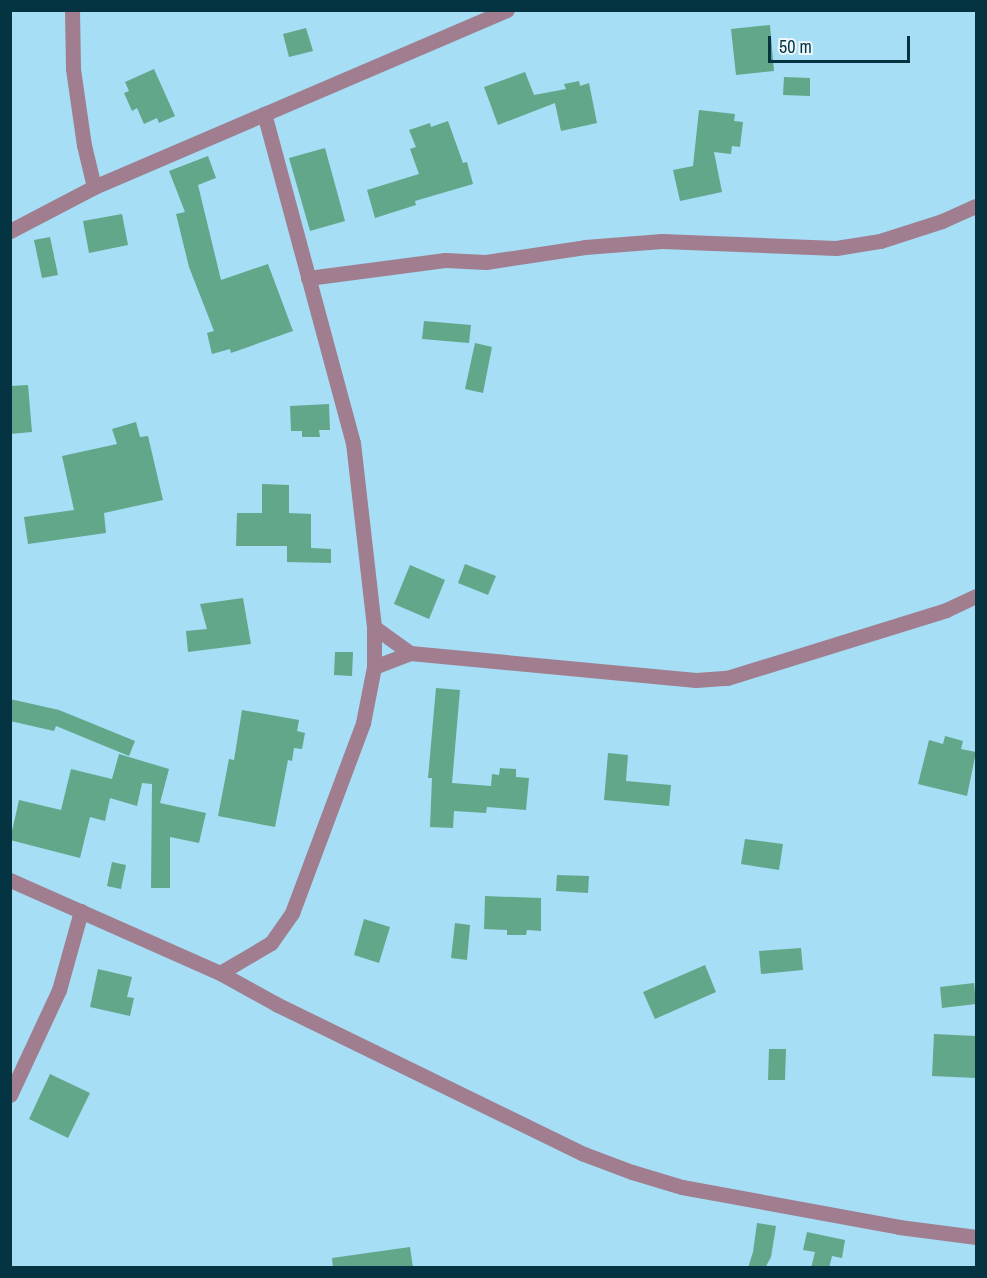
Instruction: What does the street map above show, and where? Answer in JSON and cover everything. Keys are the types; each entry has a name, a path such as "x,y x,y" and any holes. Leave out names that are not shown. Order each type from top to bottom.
{"street":[{"path":"72,10 73,69 84,145 94,187"},
{"path":"10,231 94,187 507,10"},
{"path":"220,973 271,942 291,913 363,723 374,667 374,627 353,443 264,114"},
{"path":"308,278 445,260 486,262 585,247 663,241 836,248 880,241 942,221 976,206"},
{"path":"374,667 410,653 696,680 727,678 946,610 976,596"},
{"path":"374,627 410,653"},
{"path":"10,880 220,973 278,1005 584,1154 632,1172 694,1189 899,1227 976,1238"},
{"path":"10,1095 59,990 81,911"}],"building":[{"path":"770,25 774,71 736,75 731,29"},
{"path":"306,28 313,51 289,57 283,34"},
{"path":"154,69 175,116 159,123 157,118 144,124 137,108 132,111 124,93 129,91 125,82"},
{"path":"525,72 534,95 566,89 564,84 579,81 580,86 589,83 597,123 561,131 555,103 498,125 484,87"},
{"path":"784,77 810,78 810,96 783,95"},
{"path":"699,110 735,114 734,121 743,122 740,147 732,146 731,154 714,152 722,192 680,201 673,170 693,166"},
{"path":"448,121 463,163 467,162 473,184 415,201 416,205 375,218 367,190 419,174 410,149 416,147 409,130 430,123 431,127"},
{"path":"325,148 345,221 310,231 289,158"},
{"path":"208,156 216,178 198,185 221,280 268,264 293,331 231,353 230,349 212,354 207,333 214,331 189,267 176,214 185,212 169,171"},
{"path":"122,214 128,245 89,253 83,221"},
{"path":"50,237 58,275 42,278 34,240"},
{"path":"424,321 471,325 469,343 422,339"},
{"path":"475,343 492,347 483,393 465,389"},
{"path":"28,385 32,432 10,434 10,386"},
{"path":"329,404 330,430 319,430 320,437 302,437 302,431 291,431 290,406"},
{"path":"136,422 140,437 148,436 163,500 104,513 106,533 28,544 24,517 74,510 62,456 117,444 112,429"},
{"path":"262,484 289,485 289,513 311,514 311,548 331,549 331,563 287,562 287,546 236,546 237,513 262,513"},
{"path":"465,564 496,576 488,595 458,583"},
{"path":"410,565 445,580 429,619 394,604"},
{"path":"243,598 251,644 188,652 186,631 207,629 200,604"},
{"path":"335,652 353,652 352,676 334,675"},
{"path":"436,688 460,690 452,783 491,786 492,774 499,775 500,768 516,769 516,777 529,778 526,810 487,807 486,813 454,811 453,828 430,827 432,778 428,778"},
{"path":"10,699 59,710 135,741 129,756 56,726 54,731 10,721"},
{"path":"242,710 299,720 297,731 305,733 302,749 294,748 292,761 288,760 275,827 218,816 229,759 234,760"},
{"path":"945,736 963,741 961,749 976,752 967,796 918,784 929,740 943,744"},
{"path":"608,753 628,755 626,781 671,785 669,806 604,800"},
{"path":"119,754 169,769 160,803 206,813 199,843 170,837 170,888 151,888 152,784 142,783 137,806 110,798 105,821 90,817 80,858 10,840 19,800 61,810 71,769 112,779"},
{"path":"745,839 783,844 779,870 741,864"},
{"path":"112,862 126,865 121,889 107,886"},
{"path":"557,875 589,876 588,893 556,891"},
{"path":"485,896 541,898 541,931 527,930 526,935 507,935 507,930 484,929"},
{"path":"364,919 390,927 379,963 354,955"},
{"path":"455,923 470,925 467,960 451,958"},
{"path":"801,948 803,970 761,974 759,951"},
{"path":"705,965 716,992 655,1019 643,992"},
{"path":"98,969 132,977 127,997 134,998 130,1016 90,1007"},
{"path":"974,983 976,1004 942,1008 940,987"},
{"path":"934,1034 976,1036 976,1078 932,1076"},
{"path":"769,1049 786,1049 785,1080 768,1080"},
{"path":"50,1074 90,1093 68,1138 29,1119"},
{"path":"757,1223 776,1226 771,1257 765,1268 748,1268 753,1252"},
{"path":"807,1232 845,1240 842,1258 832,1256 829,1268 811,1268 815,1252 803,1250"},
{"path":"410,1247 413,1268 333,1268 332,1258"}]}
